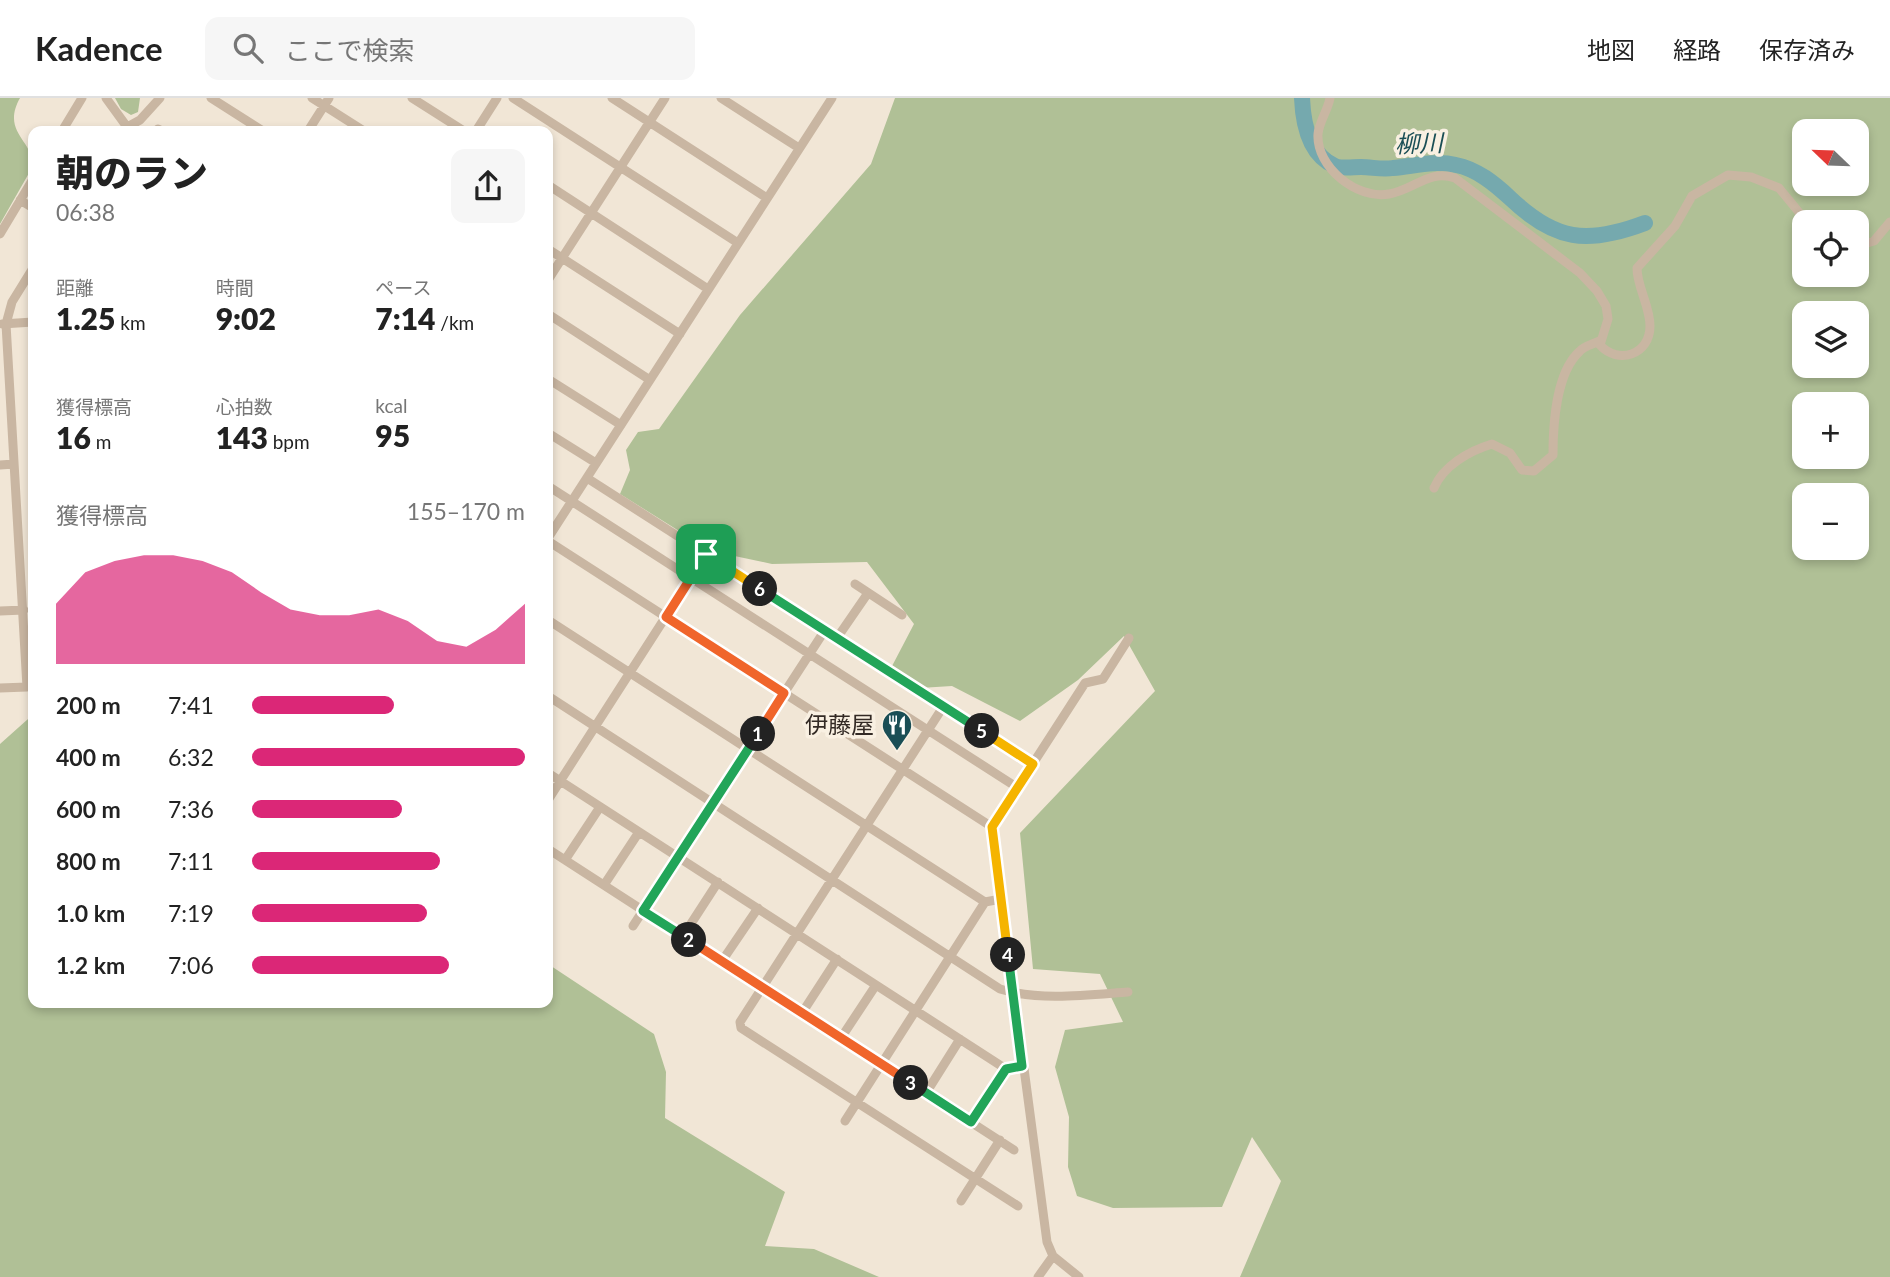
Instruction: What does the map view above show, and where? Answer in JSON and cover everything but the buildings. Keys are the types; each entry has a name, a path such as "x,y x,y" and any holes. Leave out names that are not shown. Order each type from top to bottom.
{"street":[{"path":"65,126 82,98"},
{"path":"106,98 124,126"},
{"path":"132,126 160,98"},
{"path":"211,98 255,126"},
{"path":"312,98 327,102 358,126"},
{"path":"412,98 456,126"},
{"path":"479,126 497,98"},
{"path":"513,98 738,243"},
{"path":"612,98 767,198"},
{"path":"553,272 664,98"},
{"path":"720,98 799,148"},
{"path":"553,532 832,98"},
{"path":"1330,98 1318,135 1321,153 1332,171 1360,191 1385,195 1433,176 1455,178 1580,273 1597,290 1608,318 1600,341 1603,348 1620,357 1644,345 1651,324 1637,268 1675,226 1692,196 1714,181 1734,174 1773,184 1785,193 1798,210"},
{"path":"311,126 327,102"},
{"path":"0,234 28,187"},
{"path":"553,189 709,289"},
{"path":"20,200 28,205"},
{"path":"1869,242 1874,241 1890,222"},
{"path":"553,252 680,334"},
{"path":"0,688 27,687 15,464 3,324 12,302 28,276"},
{"path":"553,317 650,380"},
{"path":"3,324 28,322"},
{"path":"1434,488 1440,474 1478,448 1492,443 1510,453 1522,470 1534,471 1553,455 1553,409 1570,365 1580,351 1600,341"},
{"path":"553,382 621,425"},
{"path":"553,436 596,463"},
{"path":"0,465 15,464"},
{"path":"587,478 1033,764"},
{"path":"553,489 1018,788"},
{"path":"553,543 992,827"},
{"path":"553,792 706,554"},
{"path":"855,584 902,615"},
{"path":"837,638 868,593"},
{"path":"0,611 24,610"},
{"path":"553,623 985,902 1001,900"},
{"path":"633,926 825,630"},
{"path":"1079,1277 1053,1256 1047,1242 992,827 1085,683 1103,679 1129,638"},
{"path":"553,699 1000,989 1075,996 1128,992"},
{"path":"943,707 740,1022 741,1028 1018,1206"},
{"path":"553,776 1006,1069 1022,1066"},
{"path":"565,860 600,807"},
{"path":"604,885 639,832"},
{"path":"553,852 1014,1150"},
{"path":"683,936 718,882"},
{"path":"845,1121 985,902"},
{"path":"722,961 758,908"},
{"path":"802,1013 836,959"},
{"path":"841,1038 876,985"},
{"path":"926,1093 960,1039"},
{"path":"971,1122 1006,1069"},
{"path":"961,1201 1000,1140"},
{"path":"1038,1277 1053,1256"}],"green space":[{"path":"0,98 20,98 14,119 19,135 28,149 28,175 0,224"},
{"path":"115,98 140,98 138,112 131,115 121,109"},
{"path":"895,98 1890,98 1890,1277 1240,1277 1281,1181 1252,1137 1222,1207 1113,1208 1077,1196 1068,1167 1069,1117 1055,1067 1065,1030 1123,1022 1100,974 1033,969 1020,833 1155,691 1124,636 1078,680 1020,721 952,686 920,688 891,668 914,624 867,562 772,564 711,551 620,494 630,470 626,450 638,432 659,429 740,315 871,164"},
{"path":"28,719 28,1008 553,1008 553,967 654,1034 666,1072 665,1118 785,1192 765,1246 814,1249 879,1277 0,1277 0,744"}],"waterway":[{"name":"柳川","path":"1302,98 1306,128 1313,146 1326,161 1335,166 1385,169 1440,163 1464,167 1492,182 1542,223 1573,235 1606,234 1645,223"}],"place":[{"name":"伊藤屋","path":"897,752"}],"route":[{"path":"706,554 1033,764 992,827 1022,1066 1006,1069 971,1122 643,911 784,693 666,617 706,554"}]}
